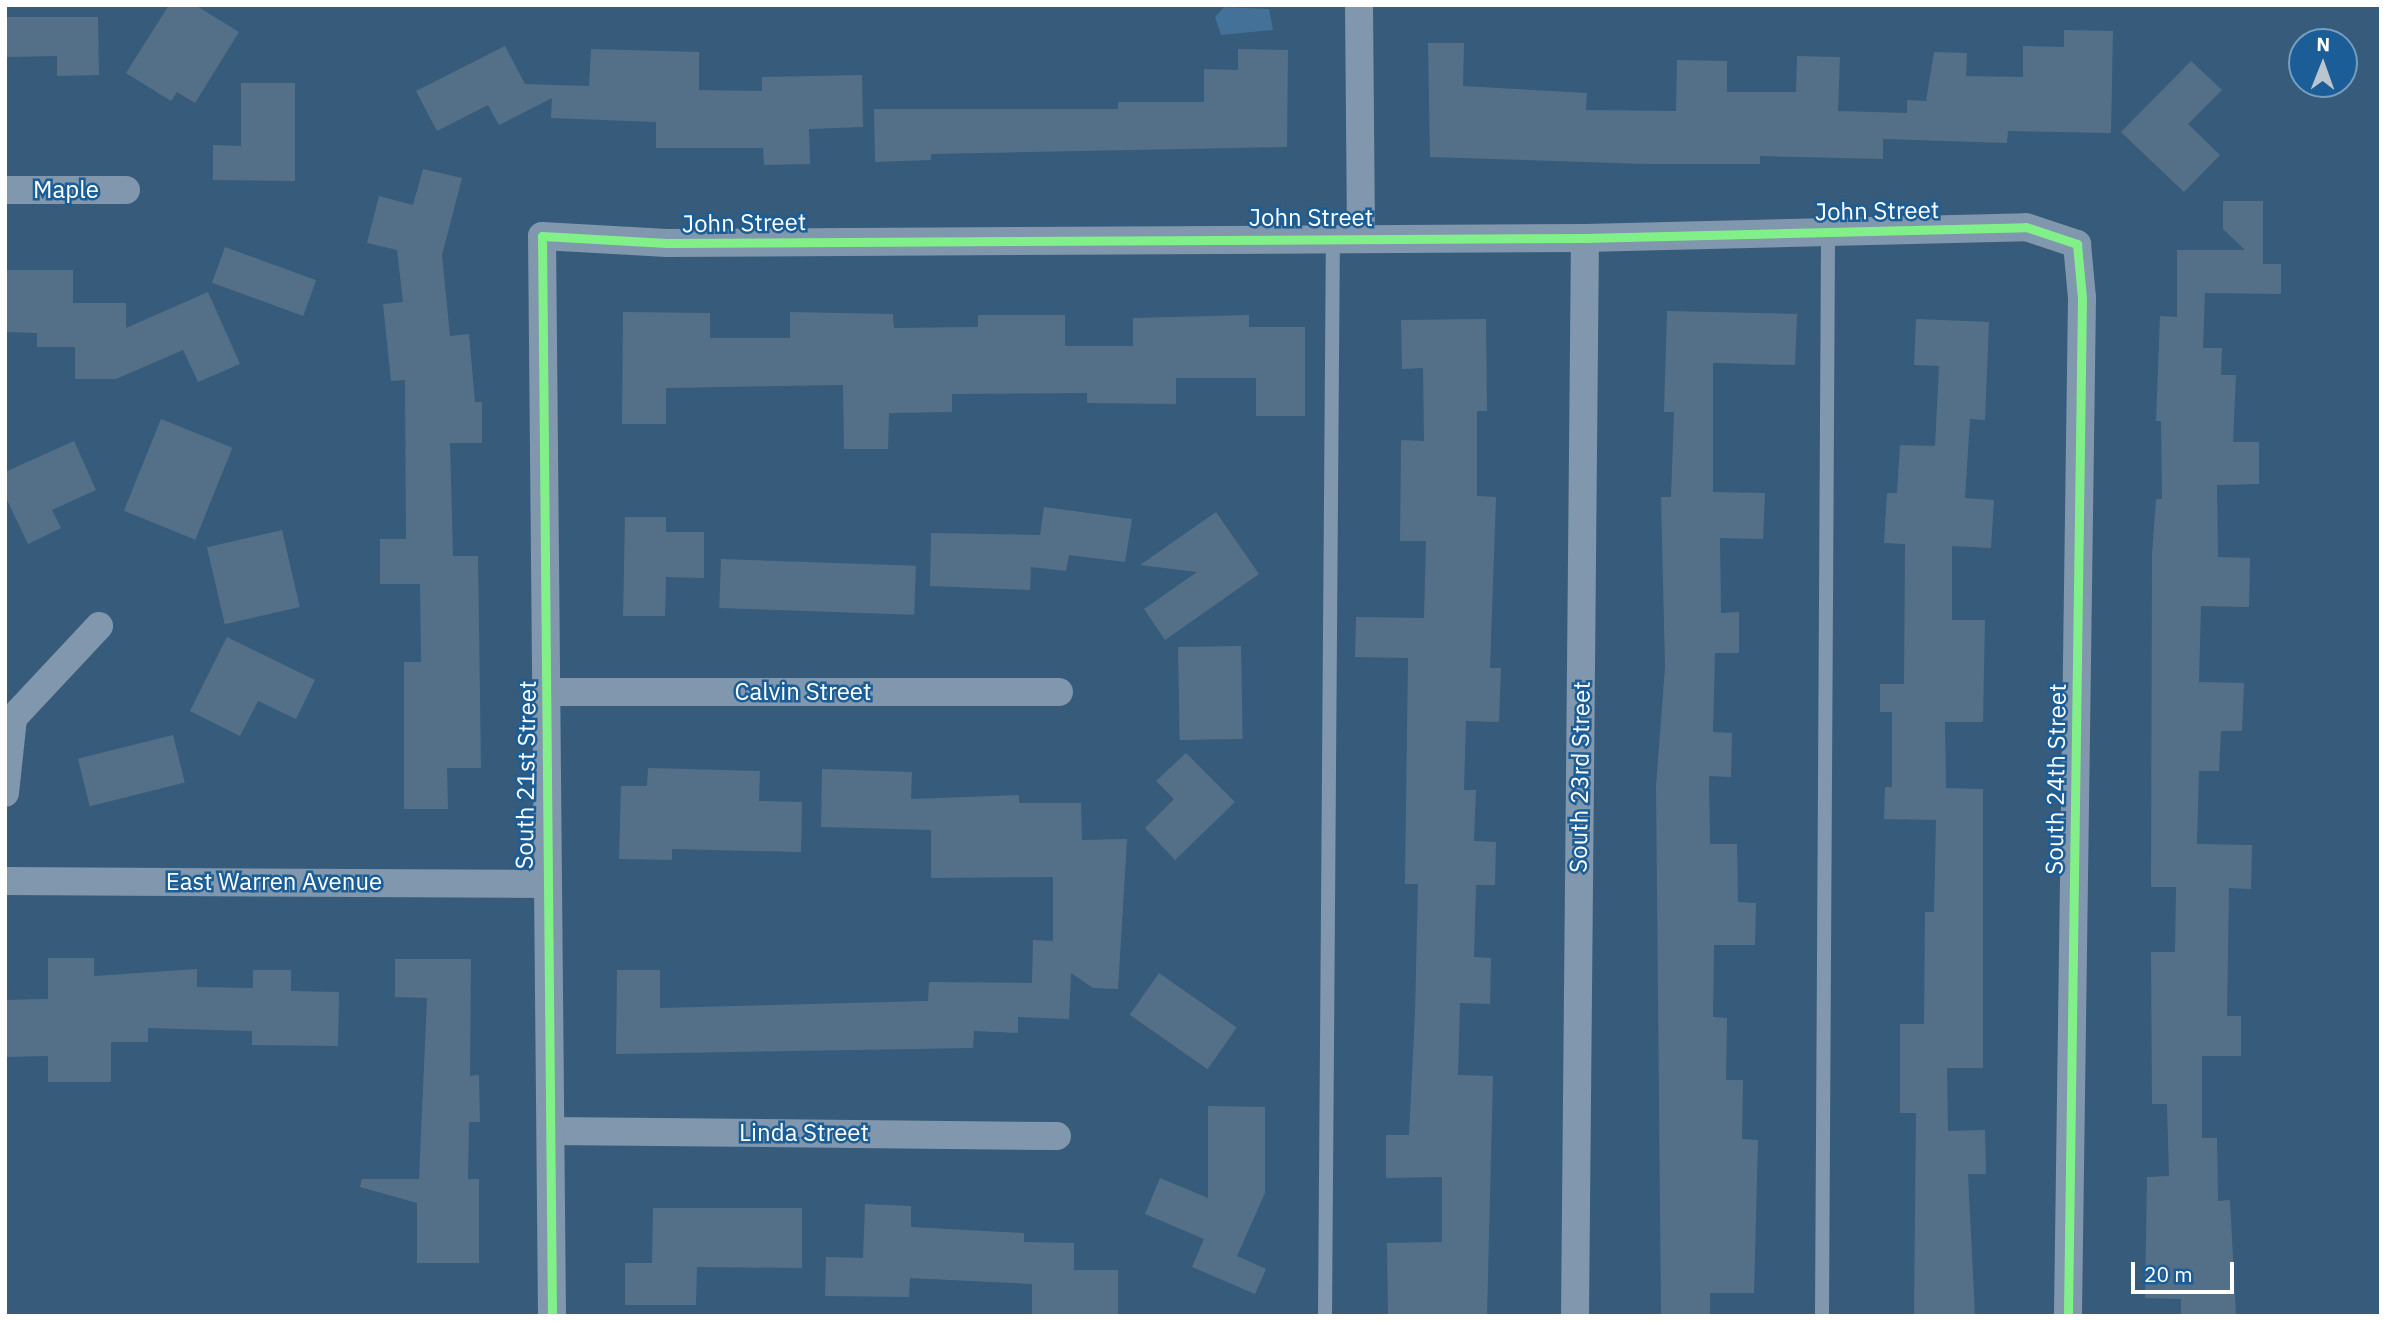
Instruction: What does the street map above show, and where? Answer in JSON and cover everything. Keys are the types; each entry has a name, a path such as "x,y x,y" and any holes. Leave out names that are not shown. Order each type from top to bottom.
{"street":[{"path":"1359,5 1361,237"},
{"name":"Maple","path":"5,190 126,190"},
{"name":"John Street","path":"542,236 667,243 1333,237 1585,238 2026,227 2077,244"},
{"name":"South 21st Street","path":"542,236 548,692 543,884 551,1131 552,1316"},
{"name":"South 23rd Street","path":"1575,1316 1585,238"},
{"name":"South 24th Street","path":"2068,1316 2082,298 2077,244"},
{"path":"5,793 13,718 99,626"},
{"name":"Calvin Street","path":"548,692 1059,691"},
{"name":"East Warren Avenue","path":"5,881 543,884"},
{"name":"Linda Street","path":"551,1131 1057,1136"}],"lane":[{"path":"1822,1316 1828,232"},
{"path":"1325,1316 1333,237"}],"water":[{"path":"1224,7 1269,9 1273,30 1221,35 1215,17"}],"building":[{"path":"169,5 195,5 239,32 195,103 177,92 171,101 126,73"},
{"path":"5,17 98,17 99,75 57,76 57,56 5,57"},
{"path":"2064,30 2113,31 2111,133 2008,131 2007,143 1883,139 1883,159 1760,156 1760,164 1646,164 1430,157 1428,43 1464,43 1463,86 1587,93 1586,110 1676,111 1677,60 1727,61 1727,92 1796,92 1797,56 1840,57 1838,111 1907,113 1907,100 1926,101 1934,52 1967,53 1966,76 2023,77 2023,46 2064,47"},
{"path":"505,46 525,84 589,86 591,49 699,52 699,90 762,91 762,77 862,75 863,127 809,129 810,164 764,165 763,148 656,148 656,122 551,118 552,98 499,125 488,105 437,131 416,91"},
{"path":"1238,49 1288,50 1287,147 931,154 931,160 875,162 874,109 1118,109 1118,102 1204,102 1204,69 1238,70"},
{"path":"2191,61 2222,90 2188,124 2220,155 2184,192 2121,132"},
{"path":"241,83 295,83 295,181 213,180 213,145 241,146"},
{"path":"423,169 462,178 442,255 450,336 469,334 475,402 482,402 482,443 450,443 453,556 478,556 481,768 447,768 448,809 404,809 404,662 421,662 420,584 380,584 380,539 406,539 405,380 391,381 383,304 403,302 397,250 367,243 379,196 413,205"},
{"path":"2223,201 2263,201 2263,264 2281,264 2281,294 2205,293 2203,348 2222,348 2221,375 2236,375 2233,442 2259,442 2259,484 2217,485 2218,557 2250,558 2249,607 2201,606 2199,682 2244,683 2242,731 2221,731 2219,771 2199,771 2197,844 2252,845 2251,889 2229,888 2227,1016 2241,1016 2241,1056 2202,1056 2202,1138 2217,1138 2218,1201 2230,1200 2236,1316 2181,1316 2181,1299 2145,1298 2147,1177 2169,1176 2167,1104 2152,1104 2151,952 2175,952 2176,887 2151,887 2152,555 2156,499 2162,499 2161,421 2156,421 2160,316 2177,317 2177,250 2245,250 2223,229"},
{"path":"225,247 316,280 303,316 212,283"},
{"path":"5,270 73,270 73,303 126,303 126,328 208,292 240,364 198,382 183,350 116,379 75,379 75,347 37,347 37,333 5,332"},
{"path":"1667,311 1797,314 1795,365 1713,363 1713,492 1765,493 1763,539 1720,538 1721,613 1739,612 1739,653 1715,653 1713,732 1732,733 1731,777 1709,776 1710,844 1737,844 1738,902 1756,903 1755,945 1714,945 1713,1017 1727,1018 1726,1080 1743,1080 1742,1139 1758,1140 1754,1293 1710,1293 1710,1316 1661,1316 1656,786 1665,667 1661,497 1671,497 1674,412 1664,412"},
{"path":"623,312 710,313 710,338 790,338 790,312 893,314 894,328 978,327 978,315 1065,315 1065,346 1133,346 1133,318 1249,315 1249,327 1305,327 1305,416 1256,416 1256,378 1176,378 1176,404 1087,403 1087,393 952,394 952,412 889,413 888,449 844,449 843,385 666,388 666,424 622,424"},
{"path":"1486,319 1487,411 1477,411 1477,496 1496,497 1490,668 1501,668 1499,722 1466,721 1464,790 1476,790 1474,841 1496,842 1495,885 1476,885 1474,957 1491,958 1490,1004 1460,1003 1458,1075 1493,1076 1487,1316 1388,1316 1387,1243 1442,1242 1442,1177 1386,1178 1386,1135 1409,1135 1415,1013 1418,884 1405,884 1408,658 1355,657 1356,617 1424,618 1426,541 1400,541 1401,440 1424,441 1423,368 1402,369 1401,320"},
{"path":"1916,319 1989,322 1985,420 1970,419 1965,498 1994,500 1991,548 1952,546 1952,620 1985,620 1983,722 1945,722 1946,788 1983,789 1983,1068 1947,1068 1948,1131 1985,1130 1986,1174 1968,1174 1975,1316 1914,1316 1916,1113 1900,1113 1900,1024 1924,1024 1925,912 1934,912 1936,820 1884,819 1885,787 1892,787 1892,712 1880,712 1880,684 1904,684 1905,544 1884,543 1887,493 1897,493 1900,445 1935,446 1939,366 1914,365"},
{"path":"161,419 232,448 195,540 124,511"},
{"path":"74,441 96,490 52,510 61,528 28,544 5,496 5,472"},
{"path":"1044,507 1132,519 1125,562 1069,555 1066,571 1031,567 1030,590 930,586 931,533 1040,535"},
{"path":"1216,512 1259,574 1165,640 1144,609 1197,572 1140,565"},
{"path":"625,517 666,517 666,532 704,532 704,578 666,577 665,616 623,616"},
{"path":"282,530 300,607 225,624 207,547"},
{"path":"721,559 916,566 914,615 719,608"},
{"path":"227,637 315,680 296,719 258,701 240,736 190,711"},
{"path":"1241,646 1243,739 1180,740 1178,647"},
{"path":"173,735 185,783 90,806 78,759"},
{"path":"1186,753 1235,802 1175,860 1145,828 1174,799 1156,781"},
{"path":"648,768 760,771 759,801 802,802 801,852 672,849 672,860 619,859 621,786 647,786"},
{"path":"822,769 912,772 911,799 1019,795 1019,803 1081,803 1082,840 1127,839 1118,989 1093,988 1071,973 1069,1019 1018,1017 1018,1033 974,1031 973,1048 616,1054 617,970 660,970 660,1008 928,1001 929,982 1032,983 1033,940 1053,941 1053,877 931,878 931,830 821,827"},
{"path":"48,958 94,958 94,976 197,969 197,987 253,988 253,970 291,970 291,991 339,992 338,1046 252,1045 252,1031 148,1028 148,1042 111,1042 111,1082 48,1082 48,1056 5,1057 5,1000 48,999"},
{"path":"395,959 471,959 470,1076 479,1075 480,1122 469,1122 468,1179 479,1179 479,1263 417,1263 417,1203 360,1187 362,1179 419,1179 427,998 395,997"},
{"path":"1159,973 1237,1027 1208,1069 1130,1015"},
{"path":"1208,1106 1265,1107 1265,1193 1237,1256 1266,1269 1255,1294 1192,1267 1204,1239 1145,1214 1160,1178 1208,1198"},
{"path":"865,1204 911,1206 911,1227 1024,1233 1024,1242 1074,1243 1074,1270 1118,1270 1118,1316 1032,1316 1032,1284 910,1278 909,1297 825,1296 826,1257 863,1258"},
{"path":"653,1208 802,1208 802,1268 697,1267 696,1305 625,1305 625,1263 652,1263"}],"cycle path":[{"path":"552,1316 542,236 667,243 1585,238 2026,227 2077,244 2082,298 2068,1316"}]}
